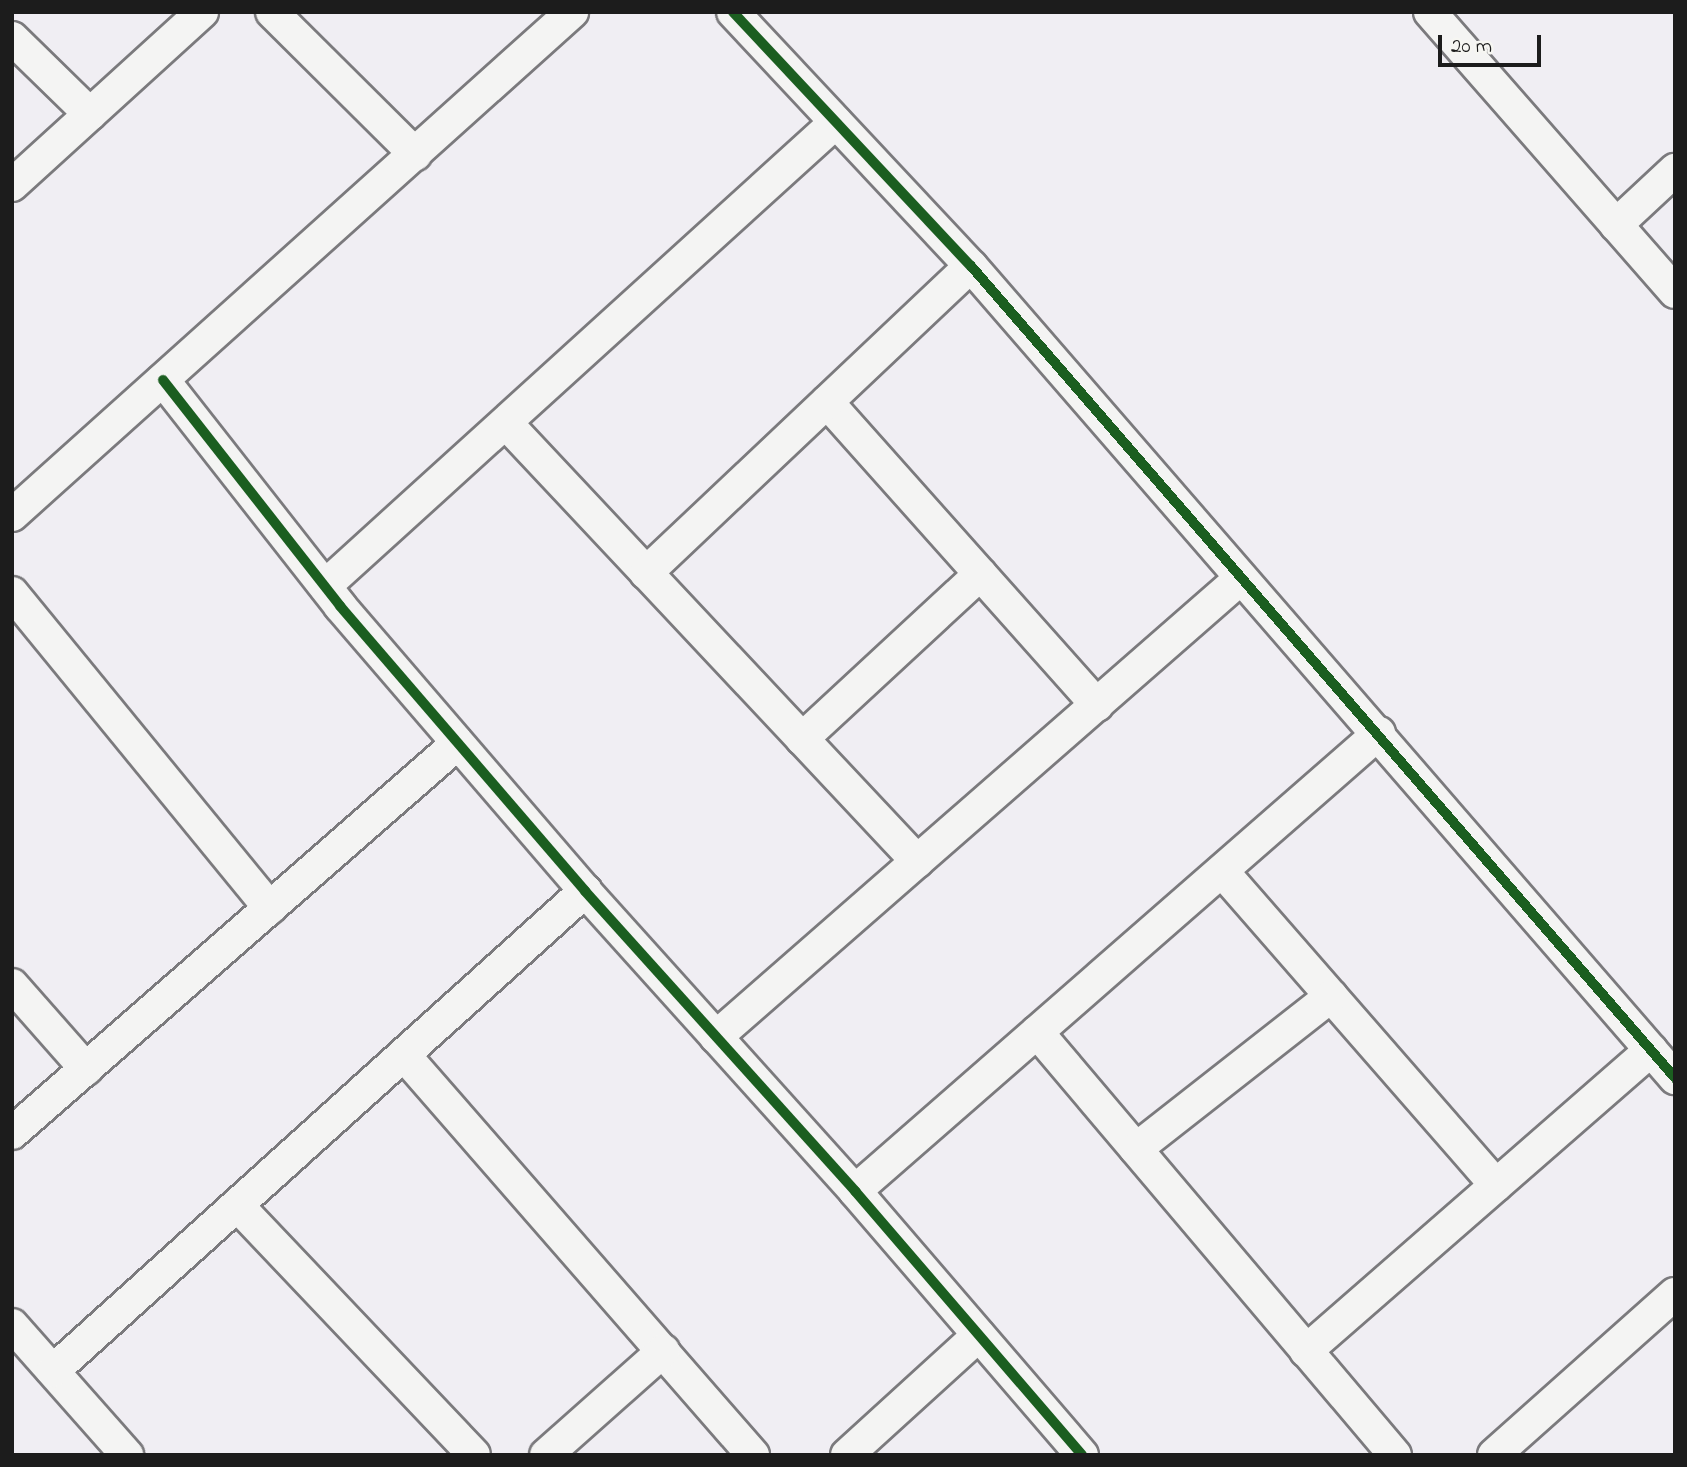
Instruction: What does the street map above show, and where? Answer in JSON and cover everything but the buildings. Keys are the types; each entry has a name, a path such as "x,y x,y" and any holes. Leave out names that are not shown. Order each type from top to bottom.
{"street":[{"path":"12,186 202,12"},
{"path":"272,12 415,154"},
{"path":"733,12 971,266 1241,578 1380,733 1675,1078"},
{"path":"1430,12 1675,292"},
{"path":"12,515 415,154 560,16"},
{"path":"12,38 90,114"},
{"path":"325,586 836,121"},
{"path":"1616,225 1675,170"},
{"path":"646,573 971,266"},
{"path":"163,380 325,586 584,891 855,1191 1082,1455"},
{"path":"827,402 1097,705"},
{"path":"506,423 918,861"},
{"path":"802,738 980,574"},
{"path":"716,1037 1241,578"},
{"path":"12,593 270,908"},
{"path":"855,1191 1380,733"},
{"path":"12,1133 458,743"},
{"path":"1222,871 1496,1185"},
{"path":"53,1371 584,891"},
{"path":"12,985 86,1069"},
{"path":"1136,1149 1331,996"},
{"path":"1037,1032 1395,1455"},
{"path":"1306,1351 1651,1050"},
{"path":"404,1055 753,1455"},
{"path":"237,1205 474,1455"},
{"path":"1494,1455 1675,1294"},
{"path":"12,1325 127,1455"},
{"path":"847,1455 979,1335"},
{"path":"546,1455 663,1351"}],"cycle path":[{"path":"733,12 971,266 1675,1078"},
{"path":"163,380 340,606 585,891 855,1191 1082,1455"}]}
